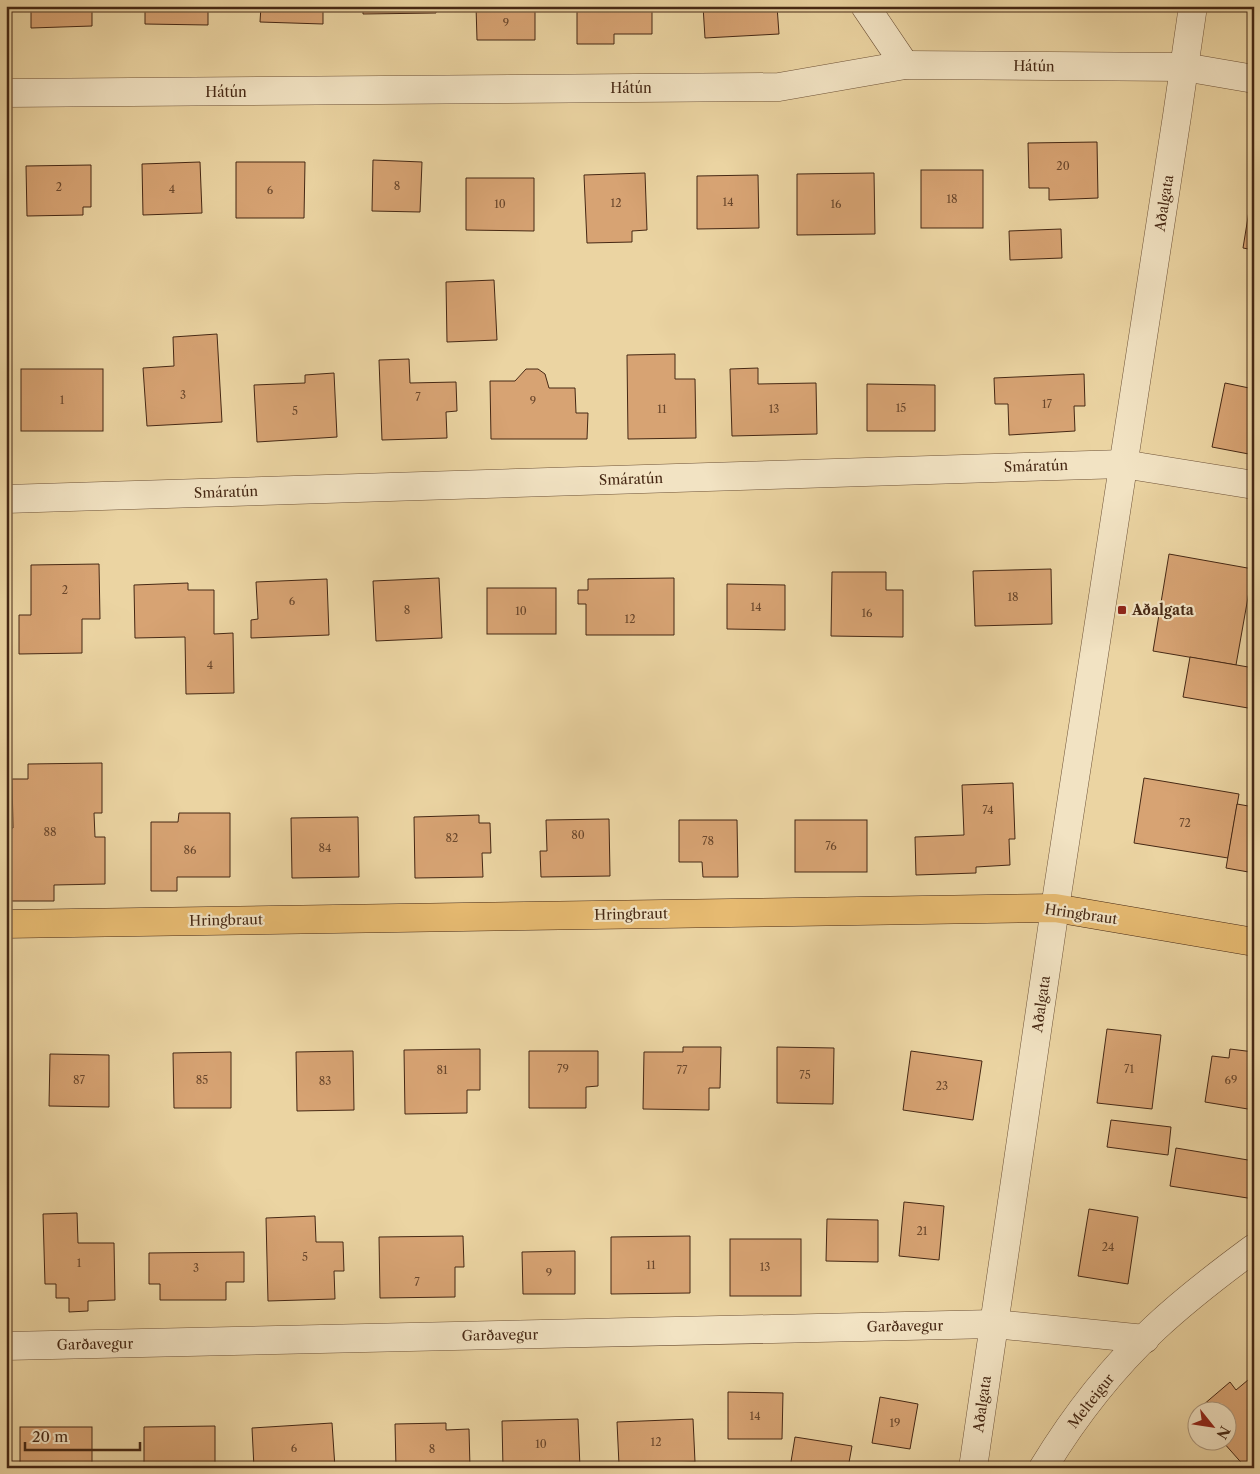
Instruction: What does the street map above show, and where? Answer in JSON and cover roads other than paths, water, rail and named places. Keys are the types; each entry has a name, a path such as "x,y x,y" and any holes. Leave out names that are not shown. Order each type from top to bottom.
{"main road":[{"name":"Hringbraut","path":"6,924 1055,908 1254,942"}],"street":[{"path":"865,6 905,65"},
{"name":"Aðalgata","path":"973,1468 1055,908 1193,6"},
{"name":"Hátún","path":"6,93 779,87 905,65 1184,67 1254,79"},
{"name":"Smáratún","path":"6,499 1123,464 1254,484"},
{"name":"Melteigur","path":"1043,1468 1087,1404 1154,1329 1204,1285 1254,1248"},
{"path":"994,1324 1145,1339"},
{"name":"Garðavegur","path":"6,1346 994,1324"}],"place":[{"name":"Aðalgata","path":"1122,610"}]}
